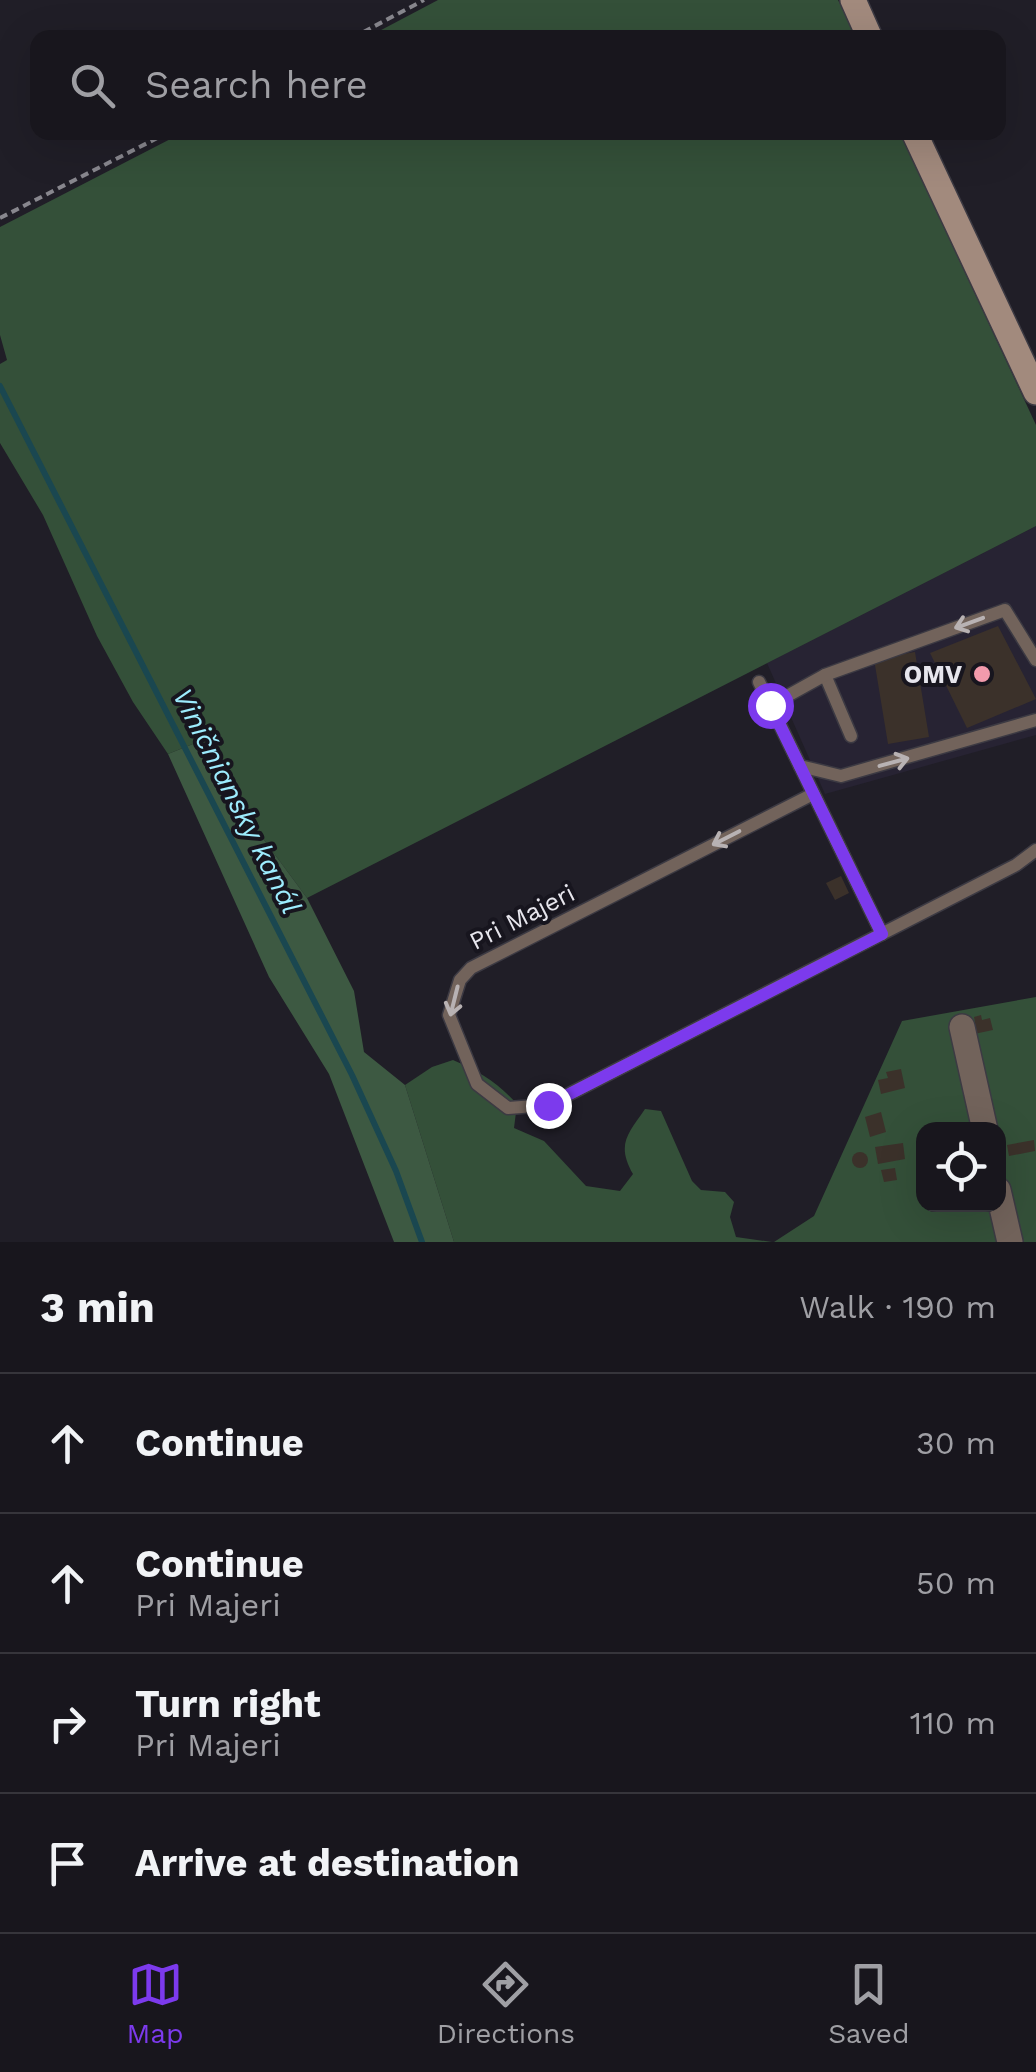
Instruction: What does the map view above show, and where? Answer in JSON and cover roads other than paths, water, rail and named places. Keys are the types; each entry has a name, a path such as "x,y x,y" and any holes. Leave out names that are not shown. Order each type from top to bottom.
{"main road":[{"path":"853,0 866,30"},
{"path":"918,140 1036,392"}],"street":[{"path":"962,1027 983,1122"},
{"path":"1003,1212 1010,1242"}],"lane":[{"path":"770,705 825,675 1005,610 1036,660"},
{"path":"825,675 851,736"},
{"path":"760,682 882,934"},
{"path":"800,766 841,776 1036,720"},
{"name":"Pri Majeri","path":"813,794 472,968 460,980 449,1015 477,1084 508,1108 548,1105 1016,865 1036,850"}],"waterway":[{"name":"Viničniansky kanál","path":"0,386 352,1075 396,1171 422,1242"}],"place":[{"name":"OMV","path":"982,674"}]}
